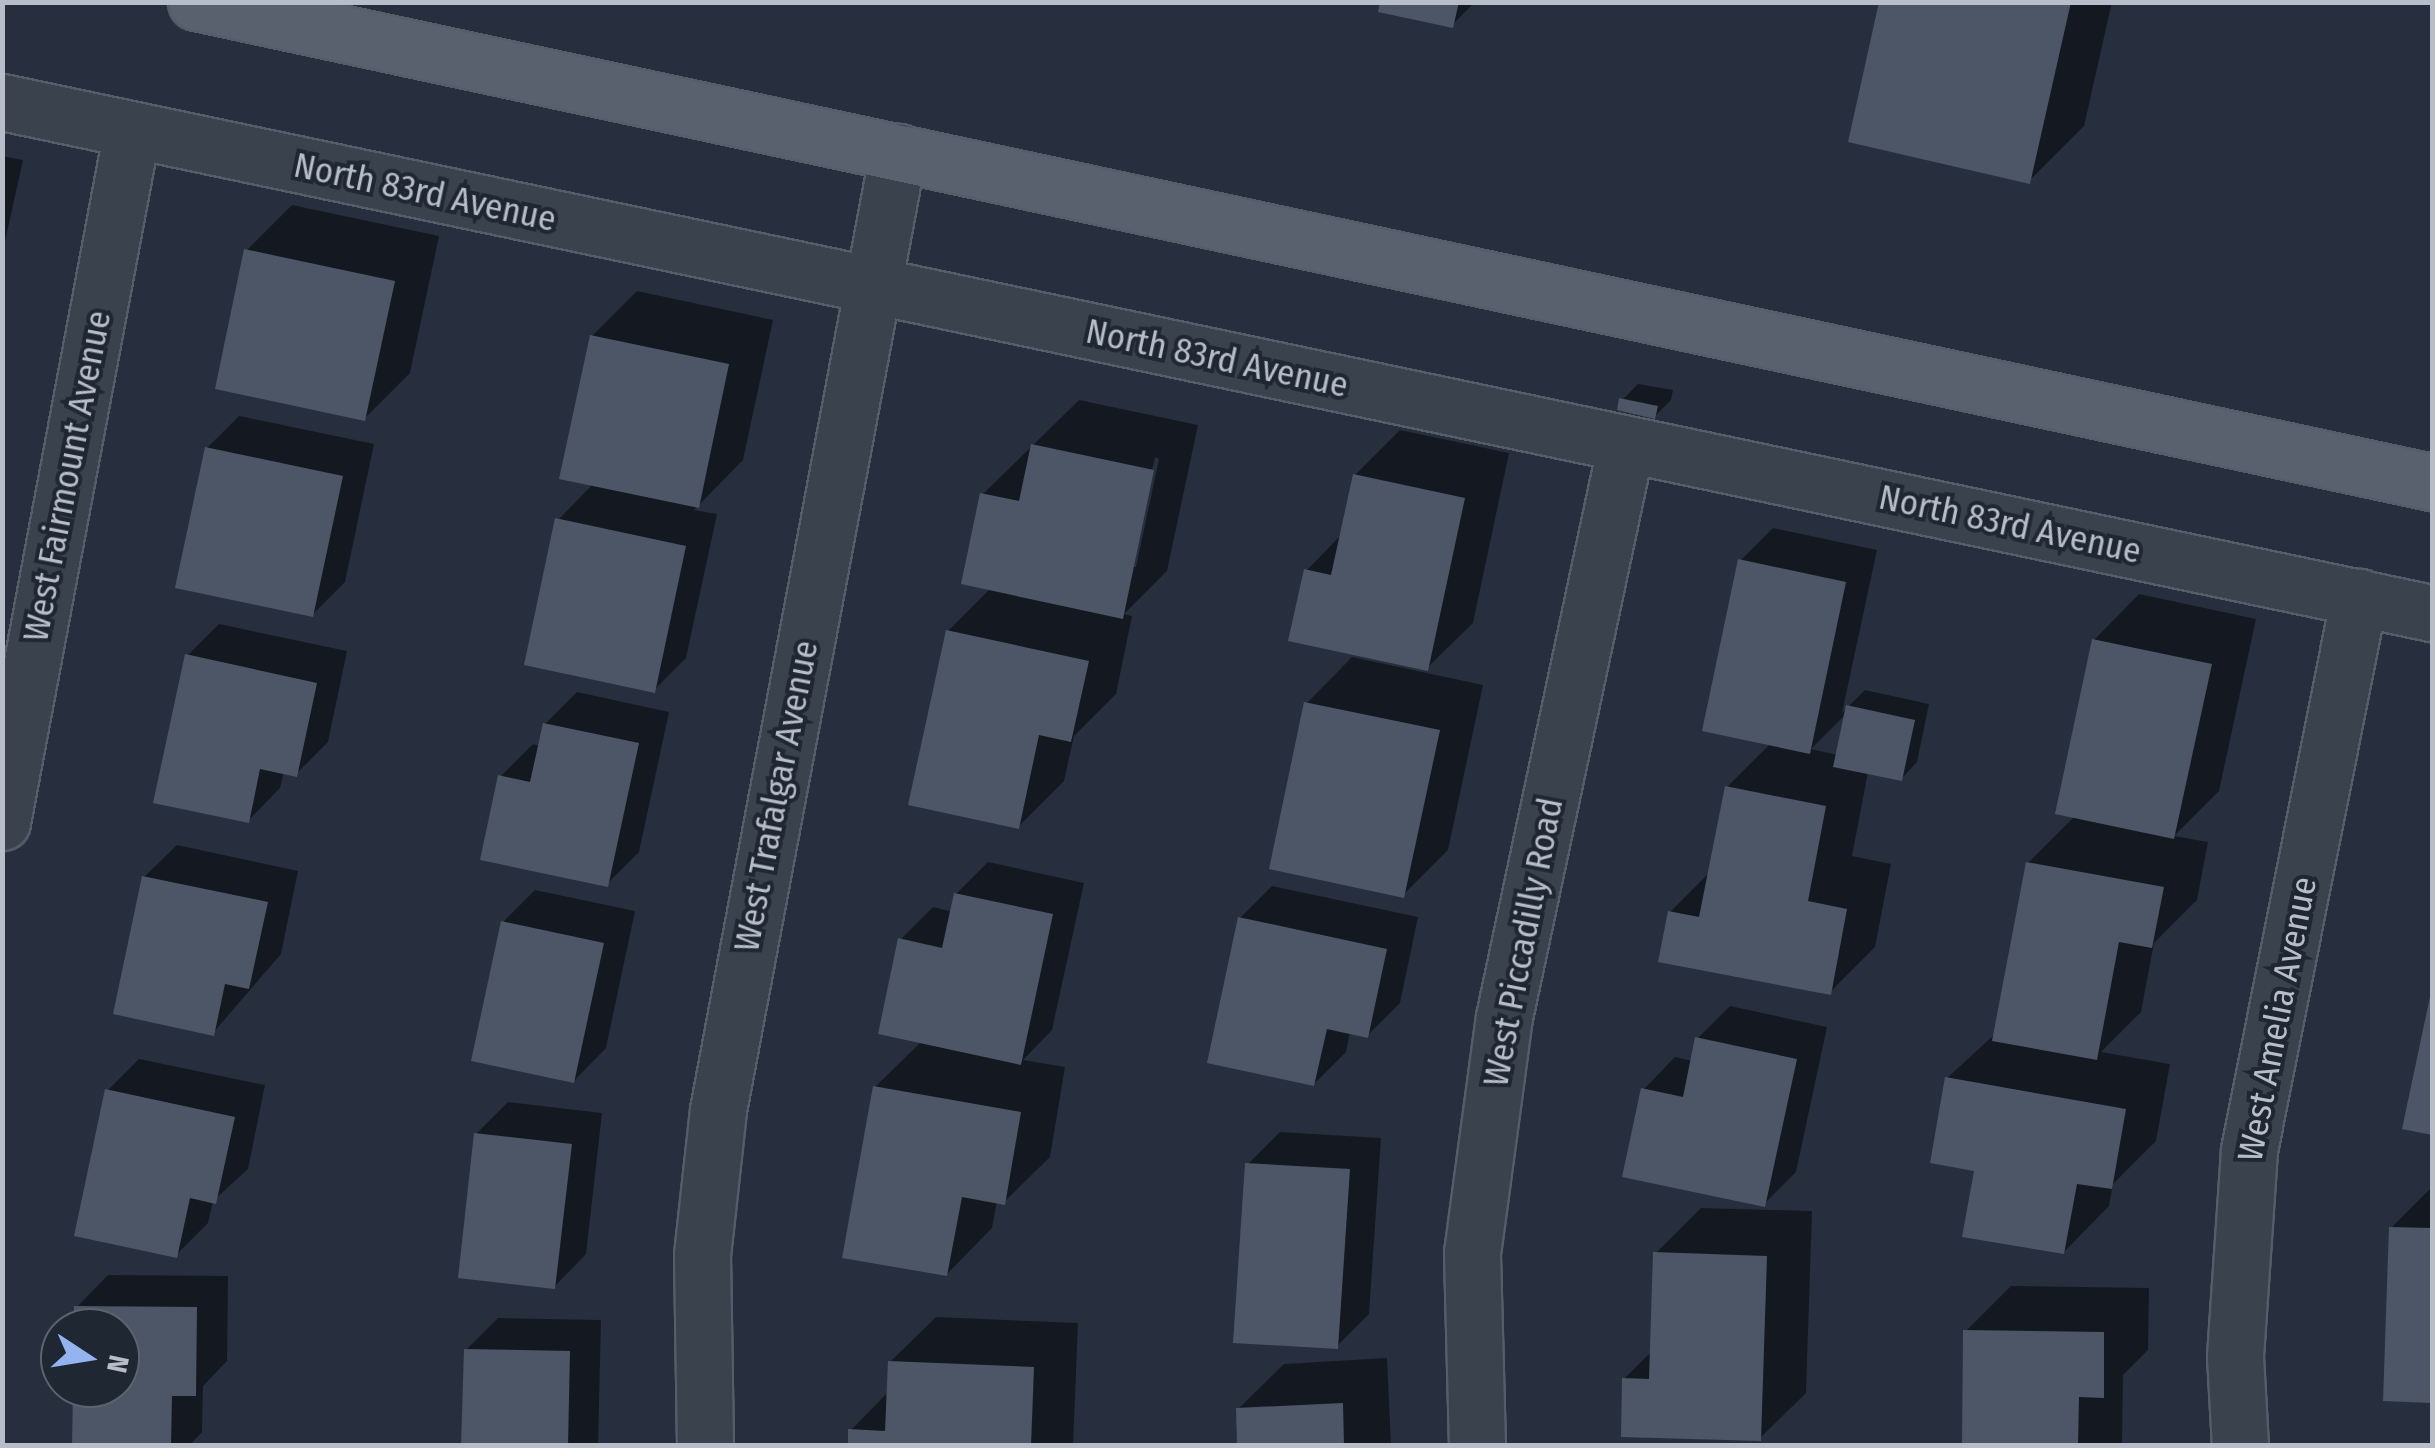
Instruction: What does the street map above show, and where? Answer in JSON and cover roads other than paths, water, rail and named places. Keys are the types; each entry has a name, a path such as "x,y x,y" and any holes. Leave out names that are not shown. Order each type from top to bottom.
{"main road":[{"path":"196,2 2432,482"}],"street":[{"name":"North 83rd Avenue","path":"2,102 2432,613"},
{"name":"West Fairmount Avenue","path":"2,822 132,130"},
{"name":"West Trafalgar Avenue","path":"705,1446 702,1255 718,1110 898,152"},
{"name":"West Piccadilly Road","path":"1477,1446 1472,1253 1504,1017 1626,444"},
{"name":"West Amelia Avenue","path":"2240,1446 2235,1356 2249,1150 2359,597"}]}
